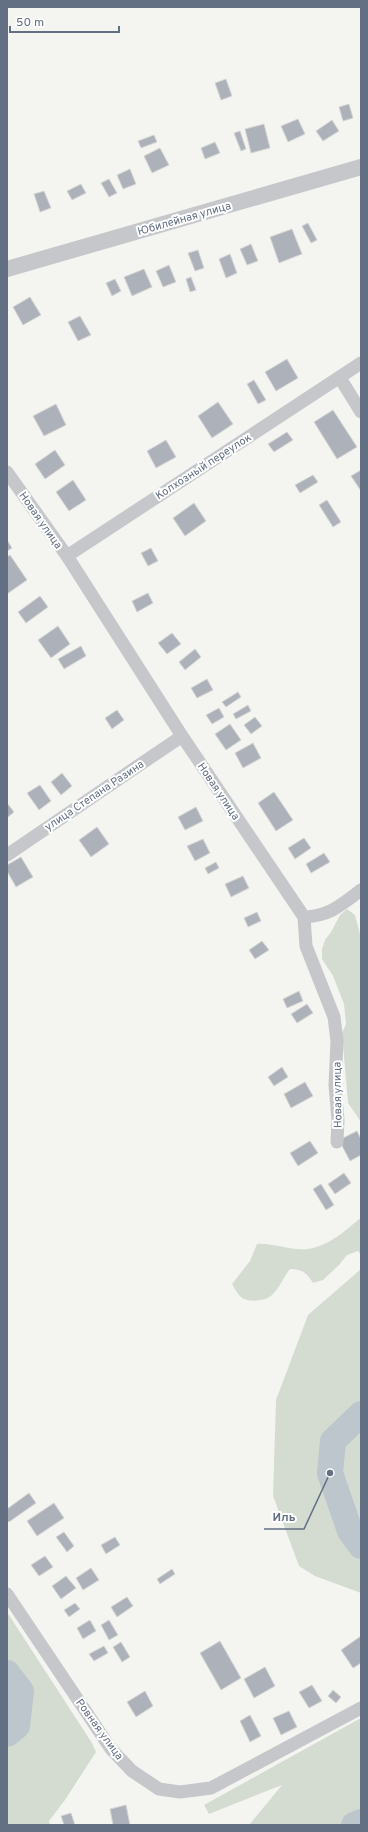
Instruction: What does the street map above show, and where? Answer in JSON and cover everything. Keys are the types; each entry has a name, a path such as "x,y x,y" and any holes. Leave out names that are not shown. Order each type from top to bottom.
{"street":[{"name":"Юбилейная улица","path":"7,269 361,167"},
{"name":"Колхозный переулок","path":"66,556 361,363"},
{"path":"340,378 361,412"},
{"name":"Новая улица","path":"7,472 66,556 182,736 304,916 306,946 334,1017 337,1041 335,1085 338,1120 337,1142"},
{"name":"улица Степана Разина","path":"7,854 182,736"},
{"path":"304,916 319,916 337,908 361,890"},
{"name":"Ровная улица","path":"7,1594 111,1749 132,1772 160,1789 180,1792 211,1788 361,1708"}],"shaded area":[{"path":"347,909 355,915 361,938 361,1122 348,1103 342,1033 346,1024 344,1004 333,976 322,959 322,949 325,940 340,915"},
{"path":"361,1219 361,1255 358,1251 347,1255 323,1280 313,1283 304,1272 290,1269 272,1295 266,1299 254,1301 242,1298 232,1284 250,1261 257,1244 267,1244 297,1249 314,1248 331,1241"},
{"path":"361,1269 361,1593 315,1576 299,1566 273,1496 276,1400 308,1315"},
{"path":"7,1612 92,1743 96,1752 65,1800 49,1821 50,1825 7,1825"},
{"path":"361,1718 361,1825 249,1825 282,1785 209,1814 204,1805"}],"building":[{"path":"226,79 232,96 221,100 215,83"},
{"path":"349,104 353,118 343,121 339,107"},
{"path":"298,119 305,134 288,142 281,126"},
{"path":"332,120 339,131 323,141 316,131"},
{"path":"264,124 270,148 251,153 245,129"},
{"path":"240,131 246,149 241,151 234,133"},
{"path":"154,135 157,142 141,148 138,141"},
{"path":"215,142 220,153 205,159 201,148"},
{"path":"160,148 169,165 152,173 144,156"},
{"path":"130,169 136,184 123,189 117,175"},
{"path":"109,179 117,193 109,197 101,183"},
{"path":"81,184 86,193 72,200 67,191"},
{"path":"44,191 51,208 40,212 34,194"},
{"path":"308,223 317,240 311,243 302,226"},
{"path":"292,229 302,254 279,263 270,237"},
{"path":"251,244 258,261 247,265 240,249"},
{"path":"198,250 204,268 195,271 188,253"},
{"path":"230,254 237,273 226,278 219,259"},
{"path":"169,265 176,282 163,287 156,271"},
{"path":"144,269 152,287 132,296 124,277"},
{"path":"191,277 196,290 190,292 186,279"},
{"path":"115,279 121,291 112,296 106,283"},
{"path":"30,297 41,315 23,325 13,307"},
{"path":"80,316 91,335 78,341 68,322"},
{"path":"287,359 298,378 276,391 265,372"},
{"path":"254,380 266,400 258,404 247,384"},
{"path":"218,402 233,424 212,438 198,416"},
{"path":"56,404 66,425 44,436 33,416"},
{"path":"333,410 357,447 337,459 314,422"},
{"path":"287,432 293,440 274,452 268,444"},
{"path":"166,440 176,457 156,468 147,451"},
{"path":"55,450 65,465 45,479 35,464"},
{"path":"361,470 361,491 351,476"},
{"path":"313,475 318,482 300,493 295,485"},
{"path":"73,480 86,500 69,511 56,492"},
{"path":"327,500 341,522 333,527 319,505"},
{"path":"194,503 206,521 185,536 173,518"},
{"path":"7,540 12,548 7,551"},
{"path":"151,548 158,561 148,566 141,553"},
{"path":"10,555 27,580 7,594 7,557"},
{"path":"148,593 153,603 137,612 132,601"},
{"path":"40,596 48,607 26,623 18,612"},
{"path":"58,626 70,644 51,658 38,640"},
{"path":"172,633 181,644 167,654 158,643"},
{"path":"81,646 86,656 64,669 58,659"},
{"path":"195,649 201,657 185,670 179,662"},
{"path":"207,679 213,690 197,698 191,688"},
{"path":"238,692 241,697 226,707 222,702"},
{"path":"248,705 251,711 236,719 233,714"},
{"path":"219,708 224,717 212,724 206,715"},
{"path":"117,710 124,720 112,729 105,718"},
{"path":"255,717 262,726 251,734 244,725"},
{"path":"230,724 241,740 226,750 215,734"},
{"path":"253,743 261,758 243,768 235,753"},
{"path":"62,773 72,786 61,795 51,782"},
{"path":"40,785 51,801 39,810 27,793"},
{"path":"274,792 293,820 276,831 258,803"},
{"path":"7,803 14,812 8,817 7,816"},
{"path":"196,807 203,821 185,830 178,817"},
{"path":"97,827 109,844 91,857 79,840"},
{"path":"304,838 311,848 295,859 288,848"},
{"path":"203,839 210,853 195,861 187,846"},
{"path":"324,853 330,862 311,873 306,864"},
{"path":"21,857 33,877 16,887 7,871 7,865"},
{"path":"216,862 219,868 208,874 205,868"},
{"path":"243,876 249,888 231,897 225,884"},
{"path":"257,912 261,921 248,927 244,918"},
{"path":"262,941 269,950 255,959 249,950"},
{"path":"299,991 303,1001 287,1008 283,999"},
{"path":"307,1004 313,1013 297,1023 291,1014"},
{"path":"282,1067 288,1077 274,1086 268,1077"},
{"path":"305,1082 313,1096 291,1108 284,1094"},
{"path":"357,1131 361,1139 361,1155 350,1161 339,1140"},
{"path":"310,1141 318,1153 298,1166 290,1153"},
{"path":"344,1173 351,1183 335,1194 328,1184"},
{"path":"321,1184 334,1205 326,1210 313,1189"},
{"path":"29,1493 36,1503 9,1522 7,1520 7,1509"},
{"path":"54,1503 64,1518 37,1536 27,1521"},
{"path":"64,1532 74,1546 67,1552 56,1537"},
{"path":"115,1537 120,1545 106,1554 101,1545"},
{"path":"45,1556 53,1567 39,1576 31,1565"},
{"path":"91,1568 99,1580 83,1590 76,1578"},
{"path":"172,1569 175,1574 160,1584 157,1579"},
{"path":"66,1576 76,1588 61,1599 52,1586"},
{"path":"127,1597 133,1606 117,1617 111,1607"},
{"path":"75,1603 80,1609 69,1617 64,1610"},
{"path":"90,1620 96,1631 83,1639 77,1628"},
{"path":"109,1620 118,1635 109,1640 101,1625"},
{"path":"361,1636 361,1663 353,1668 341,1650"},
{"path":"220,1641 241,1678 221,1690 200,1653"},
{"path":"121,1642 130,1657 122,1662 113,1647"},
{"path":"104,1646 108,1653 94,1661 89,1654"},
{"path":"265,1667 275,1686 254,1698 244,1679"},
{"path":"312,1685 322,1701 309,1708 299,1692"},
{"path":"333,1690 341,1697 336,1703 328,1696"},
{"path":"145,1691 153,1706 136,1717 127,1702"},
{"path":"289,1711 297,1727 281,1735 273,1718"},
{"path":"250,1715 261,1736 250,1742 240,1721"},
{"path":"126,1805 130,1825 113,1825 110,1809"},
{"path":"71,1813 75,1825 64,1825 61,1816"}],"waterway":[{"path":"361,1414 333,1441 330,1473 350,1531 361,1546"},
{"path":"7,1673 21,1691 17,1726 7,1734"},
{"path":"354,1825 361,1822"}],"place":[{"name":"Иль","path":"330,1473"}]}
